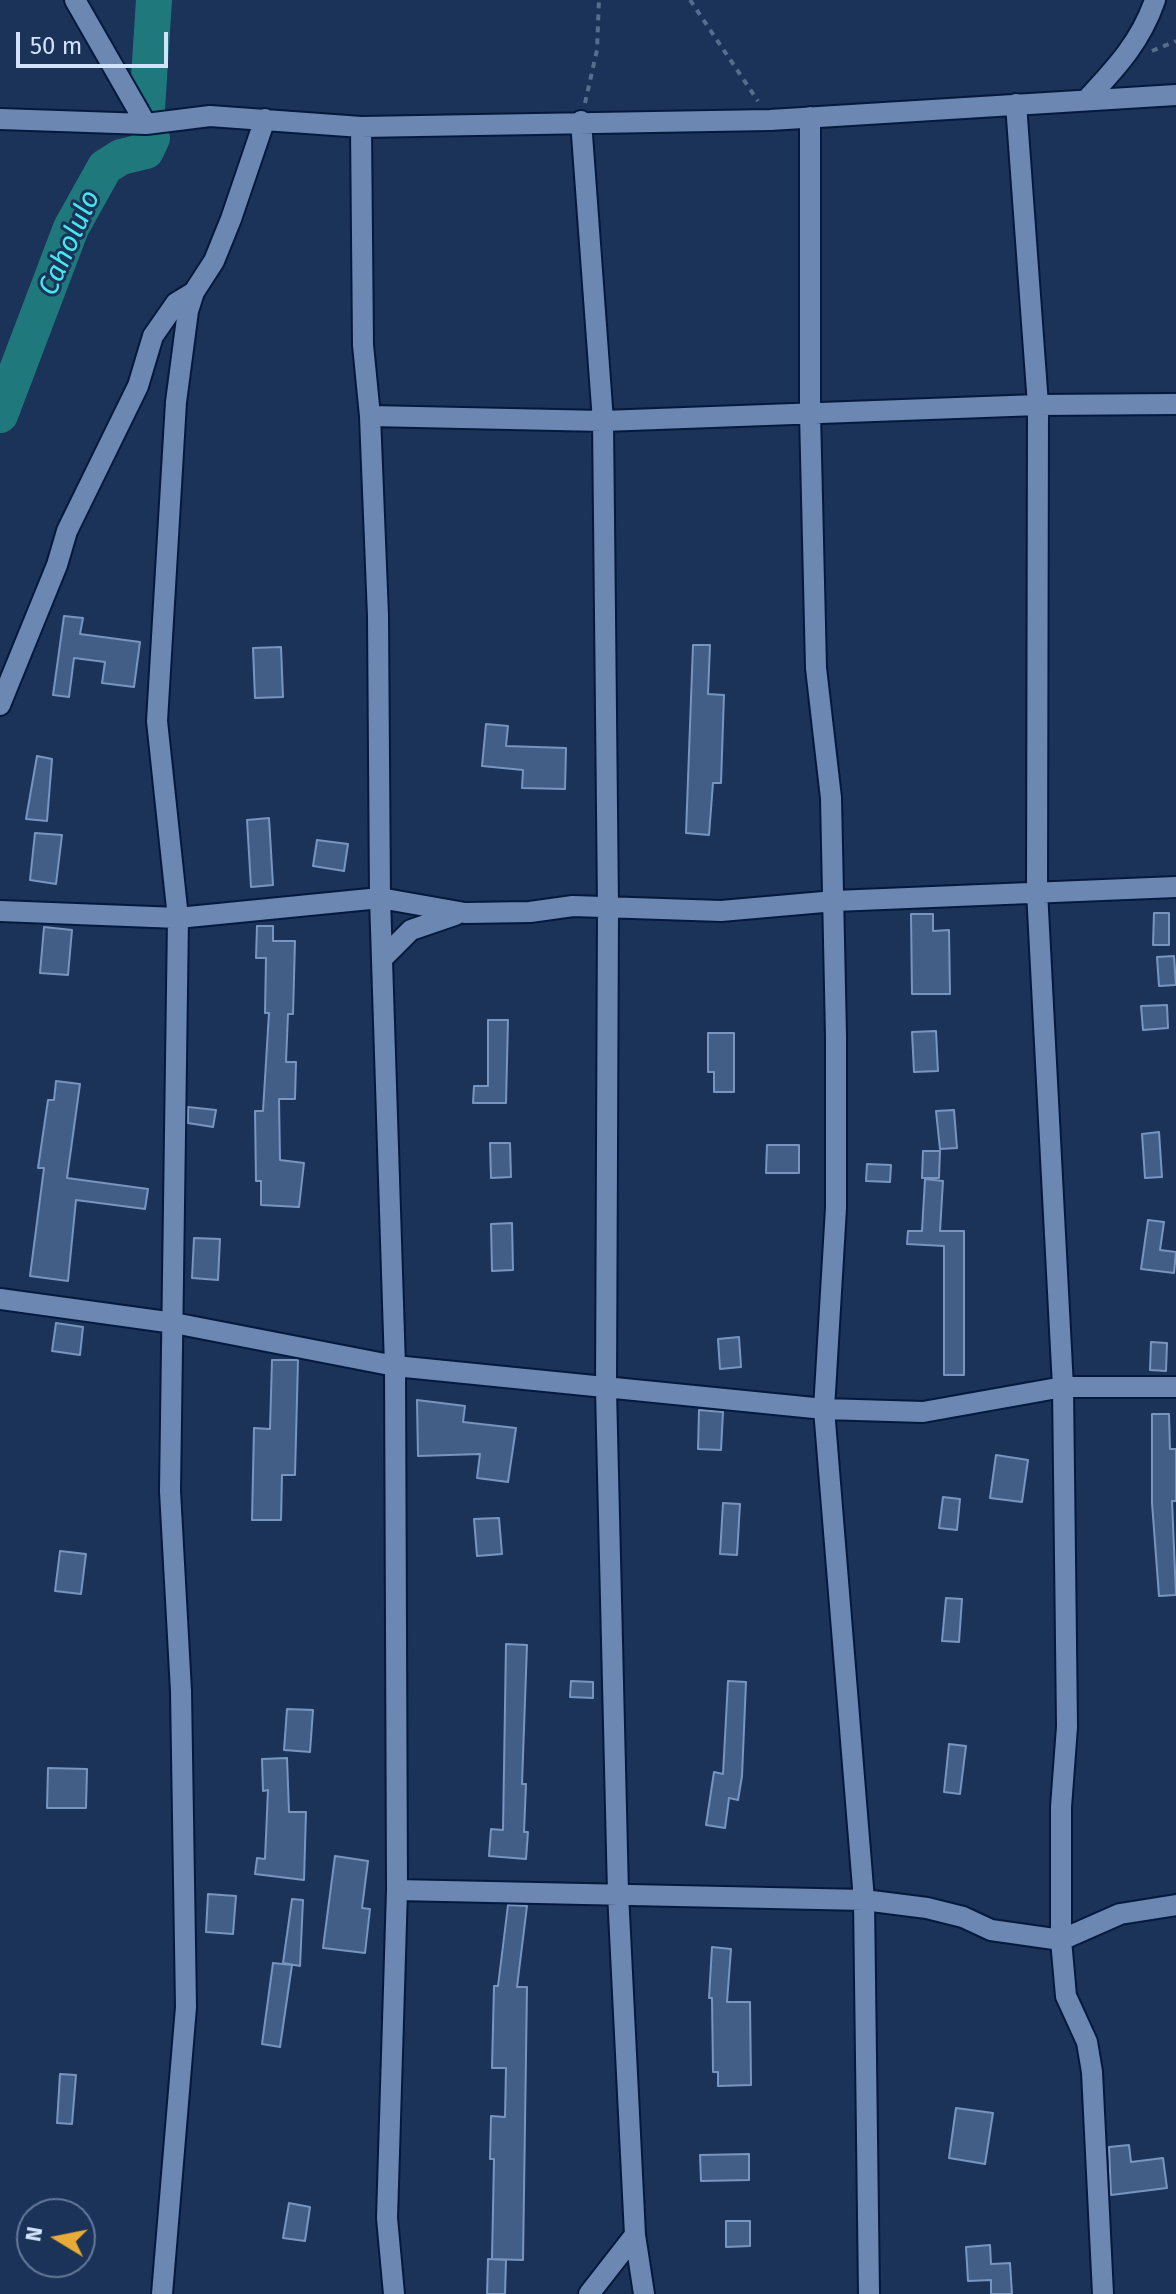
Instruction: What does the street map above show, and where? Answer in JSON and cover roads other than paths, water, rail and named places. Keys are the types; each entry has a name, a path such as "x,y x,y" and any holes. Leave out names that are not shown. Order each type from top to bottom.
{"street":[{"path":"75,0 146,124"},
{"path":"1088,98 1130,54 1147,24 1155,0"},
{"path":"0,119 146,124 210,116 361,127 770,120 1088,98 1176,95"},
{"path":"1016,104 1038,405 1037,891 1063,1387 1067,1727 1061,1807 1061,1940 1066,1996 1087,2042 1092,2072 1103,2294"},
{"path":"810,117 810,413 816,668 831,798 835,901 836,1208 824,1409 864,1900 869,2294"},
{"path":"162,2294 186,2007 181,1691 170,1491 178,918 157,721 176,402 194,292 214,261 265,119"},
{"path":"581,121 603,421 608,906 606,1390 618,1893 635,2235 644,2294"},
{"path":"361,127 363,345 370,416 378,616 380,898 395,1366 397,1890 387,2218 394,2294"},
{"path":"0,705 57,565 67,531 138,386 153,336 176,303 194,292"},
{"path":"370,416 603,421 1038,405 1176,404"},
{"path":"0,911 178,918 380,898 465,913 608,906 721,911 835,901 1176,887"},
{"path":"382,959 411,930 465,913"},
{"path":"0,1299 174,1323 395,1366 606,1390 824,1409 923,1412 1063,1387 1176,1387"},
{"path":"397,1890 864,1900 939,1911 991,1930 1061,1940 1120,1914 1176,1905"},
{"path":"589,2294 635,2235"}],"waterway":[{"name":"Caholulo","path":"0,415 71,228 105,167 121,157 146,151 152,138 146,124 154,0"}]}
